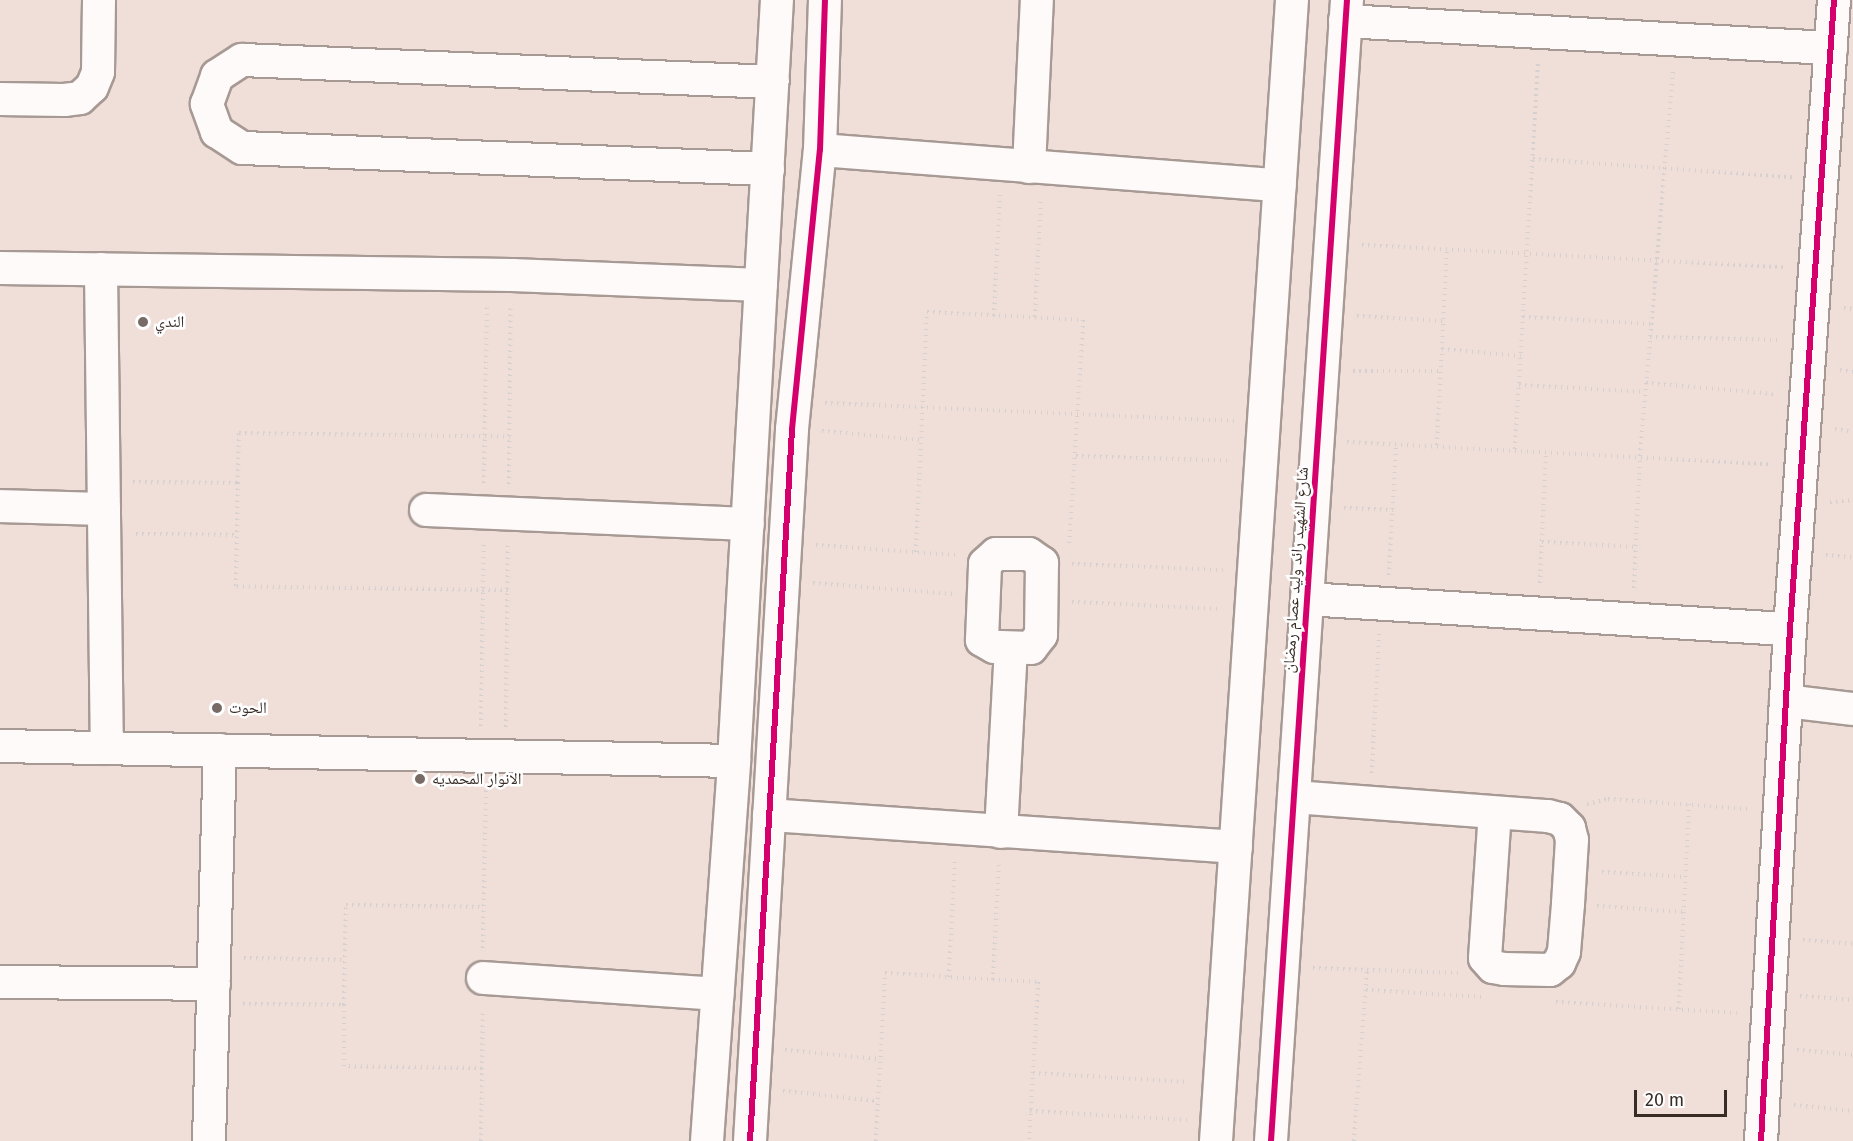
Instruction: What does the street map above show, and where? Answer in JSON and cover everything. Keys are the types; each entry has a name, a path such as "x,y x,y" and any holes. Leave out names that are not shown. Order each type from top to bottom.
{"street":[{"path":"0,99 80,98 92,87 98,72 99,0"},
{"path":"707,1141 734,761 777,0"},
{"path":"750,1141 793,415 820,150 825,0"},
{"path":"1024,167 1037,0"},
{"path":"1217,1131 1292,0"},
{"path":"1761,1141 1790,628 1834,0"},
{"path":"1346,10 1539,29 1831,48"},
{"name":"شارع الشهيد رائد وليد عصام رمضان","path":"1271,1141 1346,10"},
{"path":"768,168 242,148 217,132 207,104 217,76 242,60 773,82"},
{"path":"820,150 1280,185"},
{"path":"0,268 512,275 761,285"},
{"path":"101,269 107,748"},
{"path":"0,506 104,508"},
{"path":"426,510 748,524"},
{"path":"1003,553 1035,556 1042,563 1039,640 1031,648 994,648 982,640 982,596 985,564 989,557 1003,553"},
{"path":"1307,599 1384,606 1790,628"},
{"path":"1001,832 1011,648"},
{"path":"1786,701 1853,709"},
{"path":"0,746 734,761"},
{"path":"209,1141 220,750"},
{"path":"1294,797 1370,805 1495,813 1560,819 1569,828 1572,840 1564,952 1559,963 1544,970 1493,967 1485,958 1495,813"},
{"path":"769,815 1236,847"},
{"path":"483,978 717,994"},
{"path":"0,982 214,982"}],"path":[{"path":"1515,449 1539,29"},
{"path":"1632,619 1640,456 1676,39"},
{"path":"1533,159 1823,180"},
{"path":"994,316 1024,167"},
{"path":"1024,167 1035,317"},
{"path":"1331,243 1816,268"},
{"path":"1437,445 1447,249"},
{"path":"916,552 927,312 1035,317 1083,320 1068,564 1254,572"},
{"path":"1326,314 1443,321"},
{"path":"1523,317 1651,324"},
{"path":"1650,337 1811,341"},
{"path":"1442,349 1521,356"},
{"path":"1322,371 1441,371"},
{"path":"1646,383 1807,396"},
{"path":"1519,385 1645,392"},
{"path":"793,415 921,408 1077,416 1264,421"},
{"path":"793,415 920,440"},
{"path":"508,590 236,586 238,433 510,437"},
{"path":"1318,440 1802,466"},
{"path":"1370,805 1396,444"},
{"path":"1539,614 1546,452"},
{"path":"1076,456 1261,462"},
{"path":"104,508 238,483"},
{"path":"1313,507 1393,510"},
{"path":"104,508 237,535"},
{"path":"785,542 989,557"},
{"path":"1542,542 1636,547"},
{"path":"783,581 982,596"},
{"path":"1042,601 1251,610"},
{"path":"1560,819 1591,802 1608,799 1780,811"},
{"path":"1678,1009 1689,804"},
{"path":"949,977 957,829"},
{"path":"993,980 1001,832"},
{"path":"1570,869 1685,877"},
{"path":"1568,904 1683,912"},
{"path":"482,1068 344,1066 344,1005 346,906 484,907"},
{"path":"1773,937 1853,944"},
{"path":"214,982 345,960"},
{"path":"1282,967 1440,973 1493,967"},
{"path":"1354,1141 1367,969"},
{"path":"876,1141 885,973 1038,982 1029,1141"},
{"path":"214,982 344,1005"},
{"path":"1366,990 1493,998"},
{"path":"1551,1001 1678,1009 1853,1000"},
{"path":"756,1047 880,1059"},
{"path":"1766,1048 1853,1055"},
{"path":"1033,1073 1220,1083"},
{"path":"753,1088 878,1101"},
{"path":"1763,1103 1853,1111"},
{"path":"1030,1111 1217,1131"}],"cycle path":[{"path":"750,1141 792,429 820,150 825,0"},
{"path":"1271,1141 1347,0"},
{"path":"1761,1141 1790,629 1834,0"}],"place":[{"name":"الندي","path":"143,322"},
{"name":"الحوت","path":"217,708"},
{"name":"الانوار المحمديه","path":"420,779"}]}
